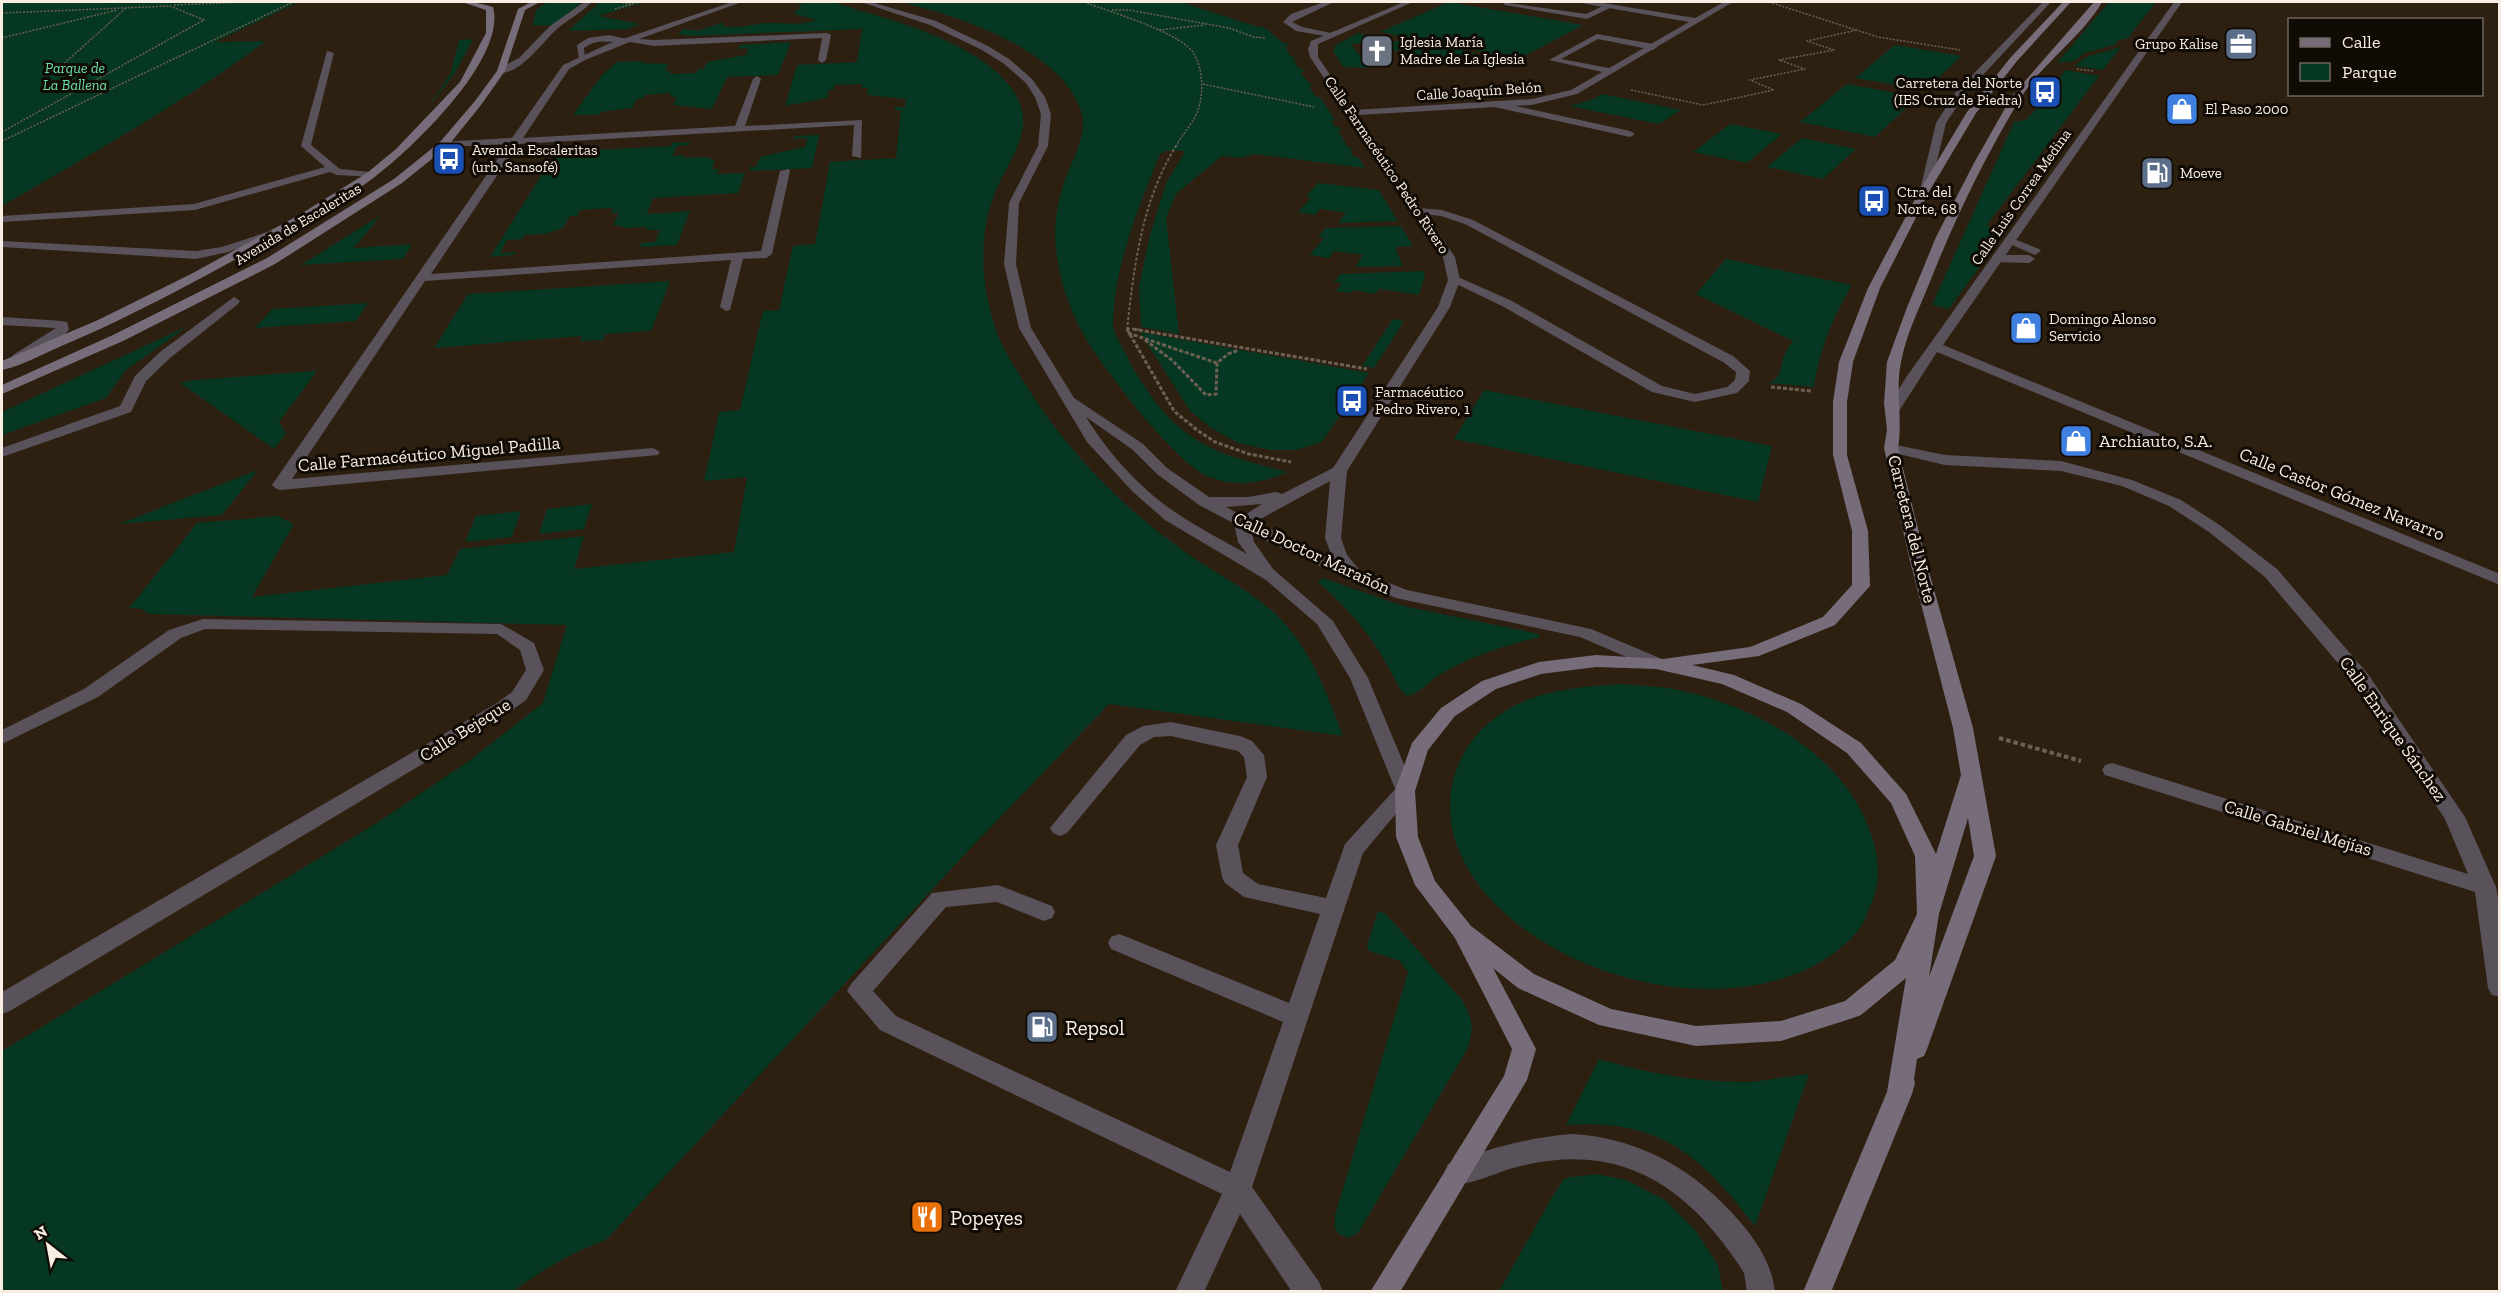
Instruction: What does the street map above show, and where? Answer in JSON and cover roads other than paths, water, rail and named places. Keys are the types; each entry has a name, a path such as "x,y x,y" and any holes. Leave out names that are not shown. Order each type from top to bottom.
{"street":[{"name":"Avenida de Escaleritas","path":"6,364 103,323 195,277 371,175 400,151 464,82 490,33 490,9 466,2"},
{"name":"Avenida de Escaleritas","path":"2,390 118,338 271,261 398,182 444,144 478,104 501,71 522,9 536,2"},
{"path":"501,71 522,60 554,28 588,2"},
{"name":"Calle Farmacéutico Miguel Padilla","path":"652,452 280,485 566,68 582,58 627,40 738,2"},
{"name":"Calle Doctor Marañón","path":"865,2 933,24 985,48 1006,61 1029,81 1040,97 1046,114 1043,146 1014,203 1010,264 1025,328 1092,439 1138,489 1171,517 1272,576 1324,621 1359,678 1405,792"},
{"path":"1330,2 1294,16 1287,22 1299,29 1328,35 1409,2"},
{"path":"1508,2 1505,3 1587,17 1610,6"},
{"path":"1586,2 1697,21"},
{"name":"Calle Joaquín Belón","path":"1352,113 1532,102 1555,98 1574,92 1729,2"},
{"path":"1925,190 1941,123 1961,92 2047,2"},
{"path":"1384,1292 1515,1080 1524,1049 1462,932 1426,885 1407,837 1405,792 1419,748 1448,712 1489,686 1539,668 1596,661 1656,663 1753,652 1829,621 1861,586 1860,531 1840,455 1841,394 1846,362 1874,288 1925,190 1972,112 2014,59 2067,2"},
{"name":"Carretera del Norte","path":"1817,1292 1899,1094 1985,856 1963,728 1918,561 1891,448 1894,430 1892,411 1894,362 1900,340 1942,237 1979,163 2017,96 2098,2"},
{"name":"Calle Luis Correa Medina","path":"1892,411 2009,240 2178,2"},
{"name":"Calle Farmacéutico Miguel Padilla","path":"627,40 654,43 827,35 822,60"},
{"name":"Calle Farmacéutico Pedro Rivero","path":"1328,35 1314,43 1312,49 1314,57 1449,257 1454,279"},
{"path":"1611,71 1553,60 1597,36 1653,46"},
{"path":"330,53 306,146 337,172 371,175"},
{"path":"739,129 757,79"},
{"path":"1492,104 1630,134"},
{"path":"444,144 859,122 857,156"},
{"path":"2,219 195,207 332,168"},
{"path":"421,278 766,254 785,171"},
{"path":"1355,576 1340,556 1333,538 1339,471 1444,307 1454,279 1508,304 1657,389 1695,398 1732,390 1742,381 1743,371 1728,359 1479,228 1442,213 1418,211"},
{"path":"2,244 196,255 224,250 276,232"},
{"path":"1996,259 2032,255 2009,240"},
{"path":"726,307 738,255"},
{"path":"2,453 126,410 140,379 165,355 234,301"},
{"path":"2,321 55,324 62,326 63,329 6,364"},
{"name":"Calle Castor Gómez Navarro","path":"1936,347 2499,580"},
{"name":"Calle Doctor Marañón","path":"1067,398 1138,447 1162,471 1205,502 1355,576 1402,594 1585,633 1656,663"},
{"name":"Calle Enrique Sánchez","path":"1891,448 1946,460 2061,466 2127,483 2175,504 2215,529 2271,573 2361,678 2455,817 2485,887 2499,987"},
{"path":"1272,576 1246,542 1243,528 1251,516 1339,471"},
{"path":"1205,502 1248,502 1287,496"},
{"name":"Calle Bejeque","path":"2,738 91,693 175,634 203,624 501,629 528,646 534,670 519,696 504,707 2,1004"},
{"path":"1656,663 1727,679 1785,704 1854,748 1899,799 1926,856 1929,914"},
{"path":"1060,828 1132,740 1150,731 1171,729 1233,741 1245,746 1254,755 1257,777 1227,845 1233,877 1252,891 1333,908"},
{"name":"Calle Gabriel Mejías","path":"2112,770 2485,887"},
{"path":"1462,932 1526,981 1607,1018 1696,1036 1781,1031 1853,1008 1904,966 1929,914 1971,774"},
{"path":"1188,1292 1238,1189 1353,850 1405,792"},
{"path":"1044,912 998,893 940,899 859,991 888,1023 1238,1189 1309,1292"},
{"name":"Carretera del Norte","path":"1899,1094 1929,914"},
{"path":"1119,943 1297,1017"},
{"path":"1457,1173 1527,1152 1561,1147 1616,1150 1648,1163 1681,1182 1715,1212 1749,1253 1761,1292"}],"place":[{"name":"Grupo Kalise","path":"2241,44"},
{"name":"Iglesia María Madre de La Iglesia","path":"1377,51"},
{"name":"Carretera del Norte (IES Cruz de Piedra)","path":"2045,92"},
{"name":"El Paso 2000","path":"2182,109"},
{"name":"Avenida Escaleritas (urb. Sansofé)","path":"449,159"},
{"name":"Moeve","path":"2157,173"},
{"name":"Ctra. del Norte, 68","path":"1874,201"},
{"name":"Domingo Alonso Servicio","path":"2026,328"},
{"name":"Farmacéutico Pedro Rivero, 1","path":"1352,401"},
{"name":"Archiauto, S.A.","path":"2076,441"},
{"name":"Repsol","path":"1042,1027"},
{"name":"Popeyes","path":"927,1217"}],"park label":[{"name":"Parque de La Ballena","path":"75,76"}]}
